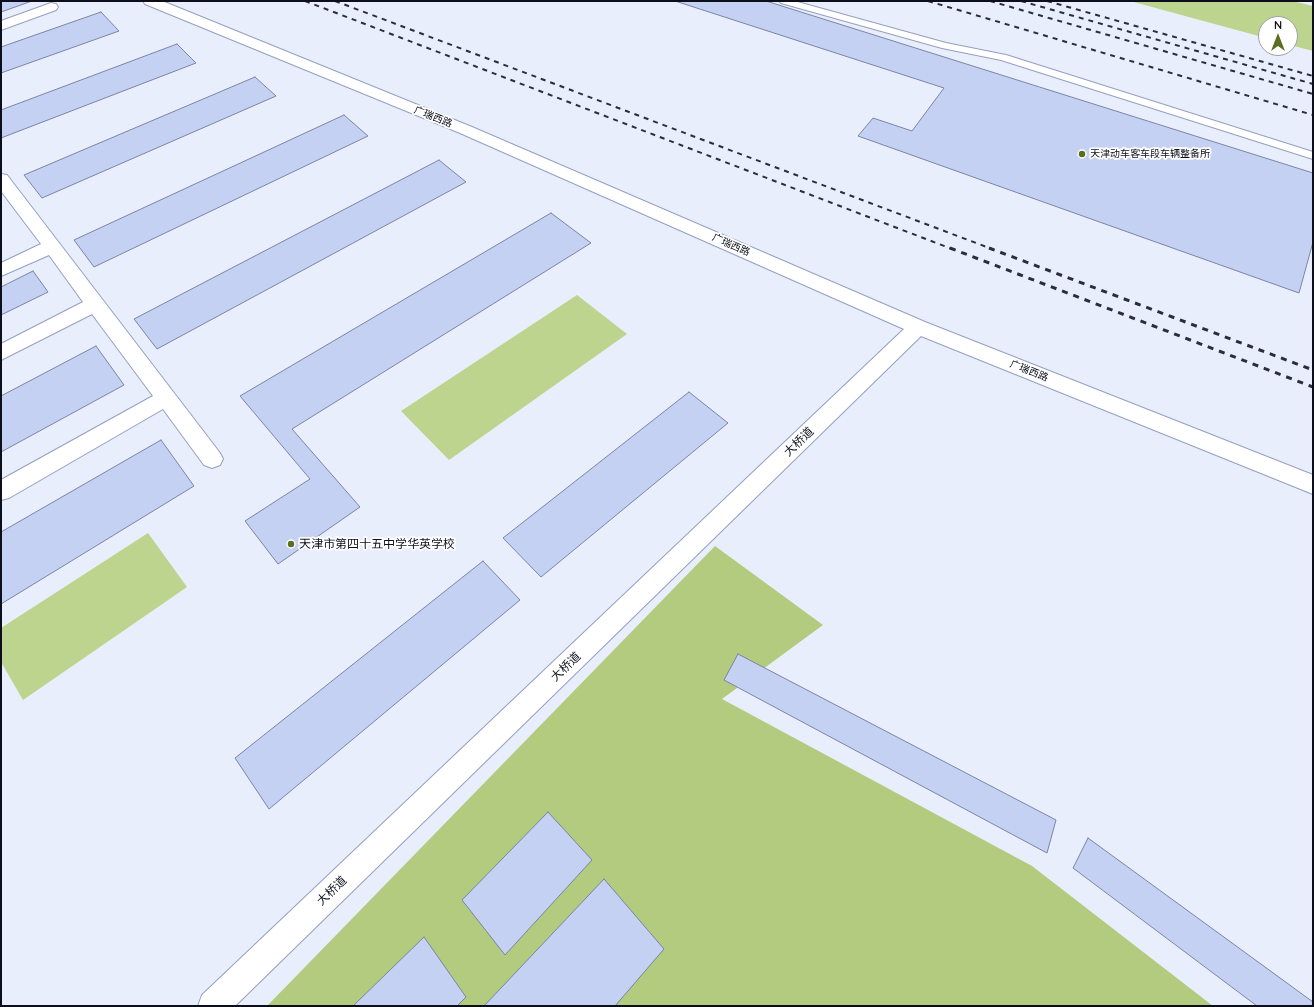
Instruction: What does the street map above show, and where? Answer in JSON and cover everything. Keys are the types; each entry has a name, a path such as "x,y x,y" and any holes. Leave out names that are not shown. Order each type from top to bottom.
{"street":[{"name":"广瑞西路","path":"150,1 466,130 918,327 1313,485"},
{"path":"1,26 50,7"},
{"path":"1,179 212,459"},
{"path":"1,270 52,246"},
{"path":"1,353 95,304"},
{"name":"大桥道","path":"213,1006 918,327"},
{"path":"1,492 166,398"}],"lane":[{"path":"784,1 944,46 1003,57 1313,156"}],"green space":[{"path":"1130,1 1292,1 1313,6 1313,51 1298,47 1298,16 1258,16 1258,36"},
{"path":"577,295 627,334 449,460 401,411"},
{"path":"148,533 187,587 23,700 1,662 1,628"},
{"path":"715,546 823,625 722,699 1032,866 1213,1006 267,1006"}],"building":[{"path":"1,1 32,1 1,12"},
{"name":"天津动车客车段车辆整备所","path":"675,1 766,1 1313,173 1313,242 1299,293 858,136 873,118 912,131 944,88"},
{"path":"101,12 119,31 1,73 1,47"},
{"path":"177,44 196,63 1,138 1,110"},
{"path":"255,77 276,96 42,198 24,175"},
{"path":"344,115 368,136 94,267 74,240"},
{"path":"439,160 466,182 157,349 134,319"},
{"path":"551,213 591,243 292,429 360,507 278,564 245,521 310,479 240,396"},
{"path":"33,271 48,292 1,315 1,287"},
{"path":"96,346 124,385 1,452 1,396"},
{"path":"689,392 728,423 541,577 503,538"},
{"path":"161,440 194,486 1,604 1,532"},
{"path":"483,561 520,600 269,809 235,758"},
{"path":"738,654 1056,820 1047,853 724,680"},
{"path":"548,812 592,860 505,955 462,900"},
{"path":"1088,838 1313,1002 1313,1006 1257,1006 1073,868"},
{"path":"604,879 664,949 615,1006 484,1006"},
{"path":"424,937 466,997 457,1006 353,1006"}],"railway":[{"path":"305,1 952,249"},
{"path":"335,1 992,249"},
{"path":"928,1 1313,115"},
{"path":"990,1 1313,94"},
{"path":"1021,1 1313,84"},
{"path":"1047,1 1313,76"},
{"path":"950,248 1313,387"},
{"path":"989,248 1313,370"}],"place":[{"name":"天津动车客车段车辆整备所","path":"1082,154"},
{"name":"天津市第四十五中学华英学校","path":"291,544"}]}
